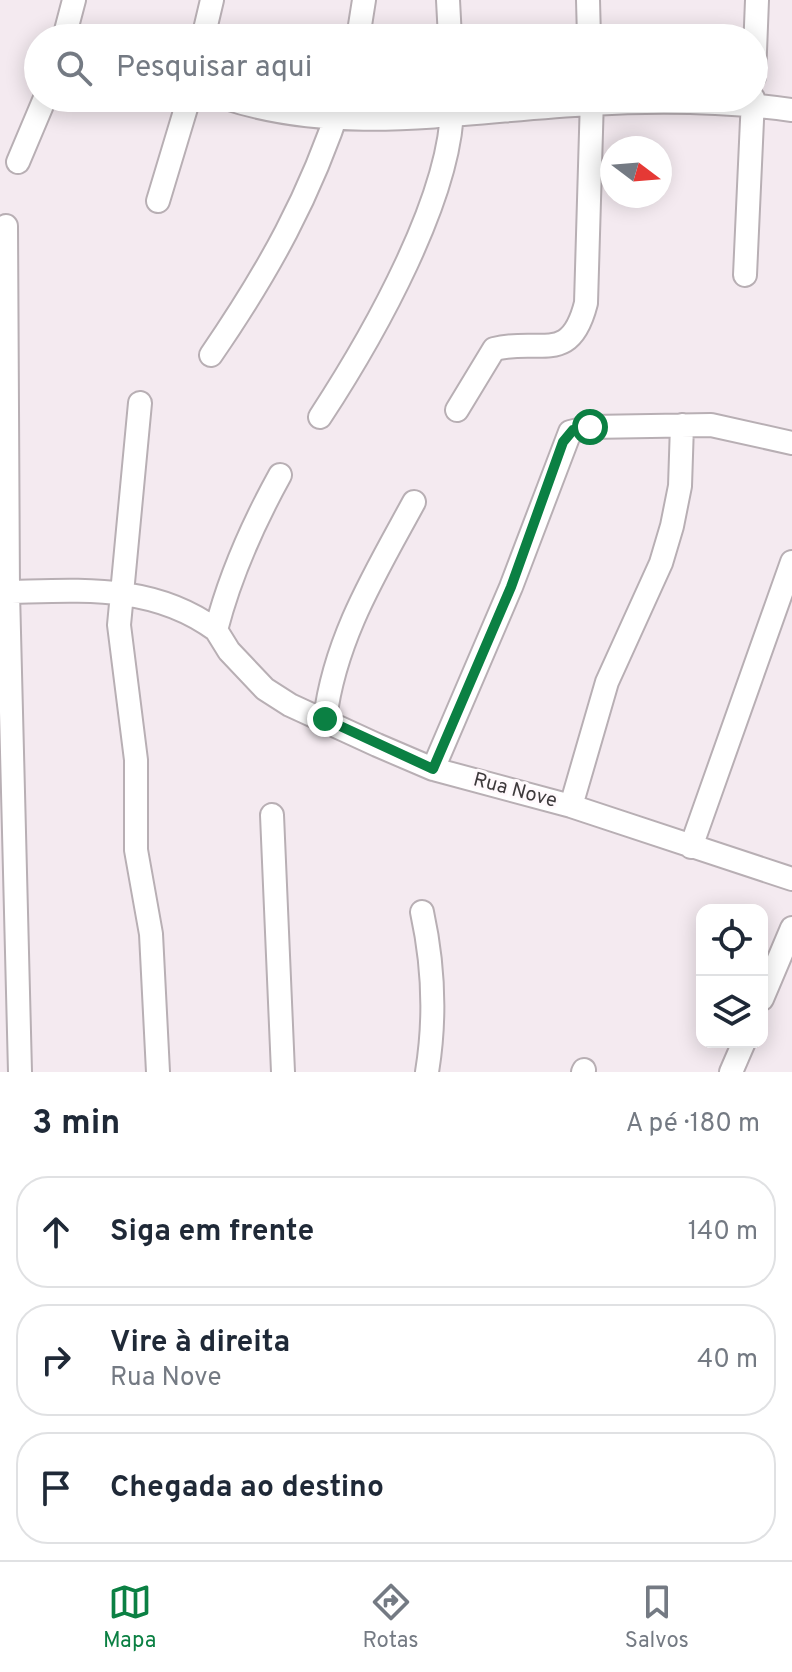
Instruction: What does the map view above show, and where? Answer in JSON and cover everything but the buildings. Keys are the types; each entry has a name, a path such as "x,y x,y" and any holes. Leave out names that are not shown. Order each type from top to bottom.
{"street":[{"path":"68,24 74,0"},
{"path":"206,24 212,0"},
{"path":"360,24 364,0"},
{"path":"448,0 449,24"},
{"path":"588,0 589,24"},
{"path":"756,24 757,0"},
{"path":"768,104 792,110"},
{"path":"18,162 39,112"},
{"path":"158,201 185,112"},
{"path":"211,355 260,284 293,225 337,112"},
{"path":"320,417 395,291 438,181 452,112"},
{"path":"457,410 494,349 564,342 579,328 586,303 592,112"},
{"path":"745,275 752,112"},
{"path":"6,226 4,592 20,1072"},
{"path":"140,403 119,625 136,760 136,850 151,934 158,1072"},
{"path":"571,806 607,682 661,563 672,526 680,486 682,425"},
{"path":"433,769 511,587 570,432 590,427 711,425 792,443"},
{"path":"4,592 122,591 190,611 216,630 225,593 280,475"},
{"path":"325,719 332,677 351,620 414,502"},
{"path":"691,847 792,562"},
{"name":"Rua Nove","path":"216,630 229,651 265,689 290,705 433,769 571,806 792,879"},
{"path":"272,815 283,1072"},
{"path":"422,912 432,962 434,1028 427,1072"},
{"path":"768,985 792,928"},
{"path":"731,1072 741,1048"}],"route":[{"path":"325,719 433,769 538,520 563,442 573,430 590,427"}]}
